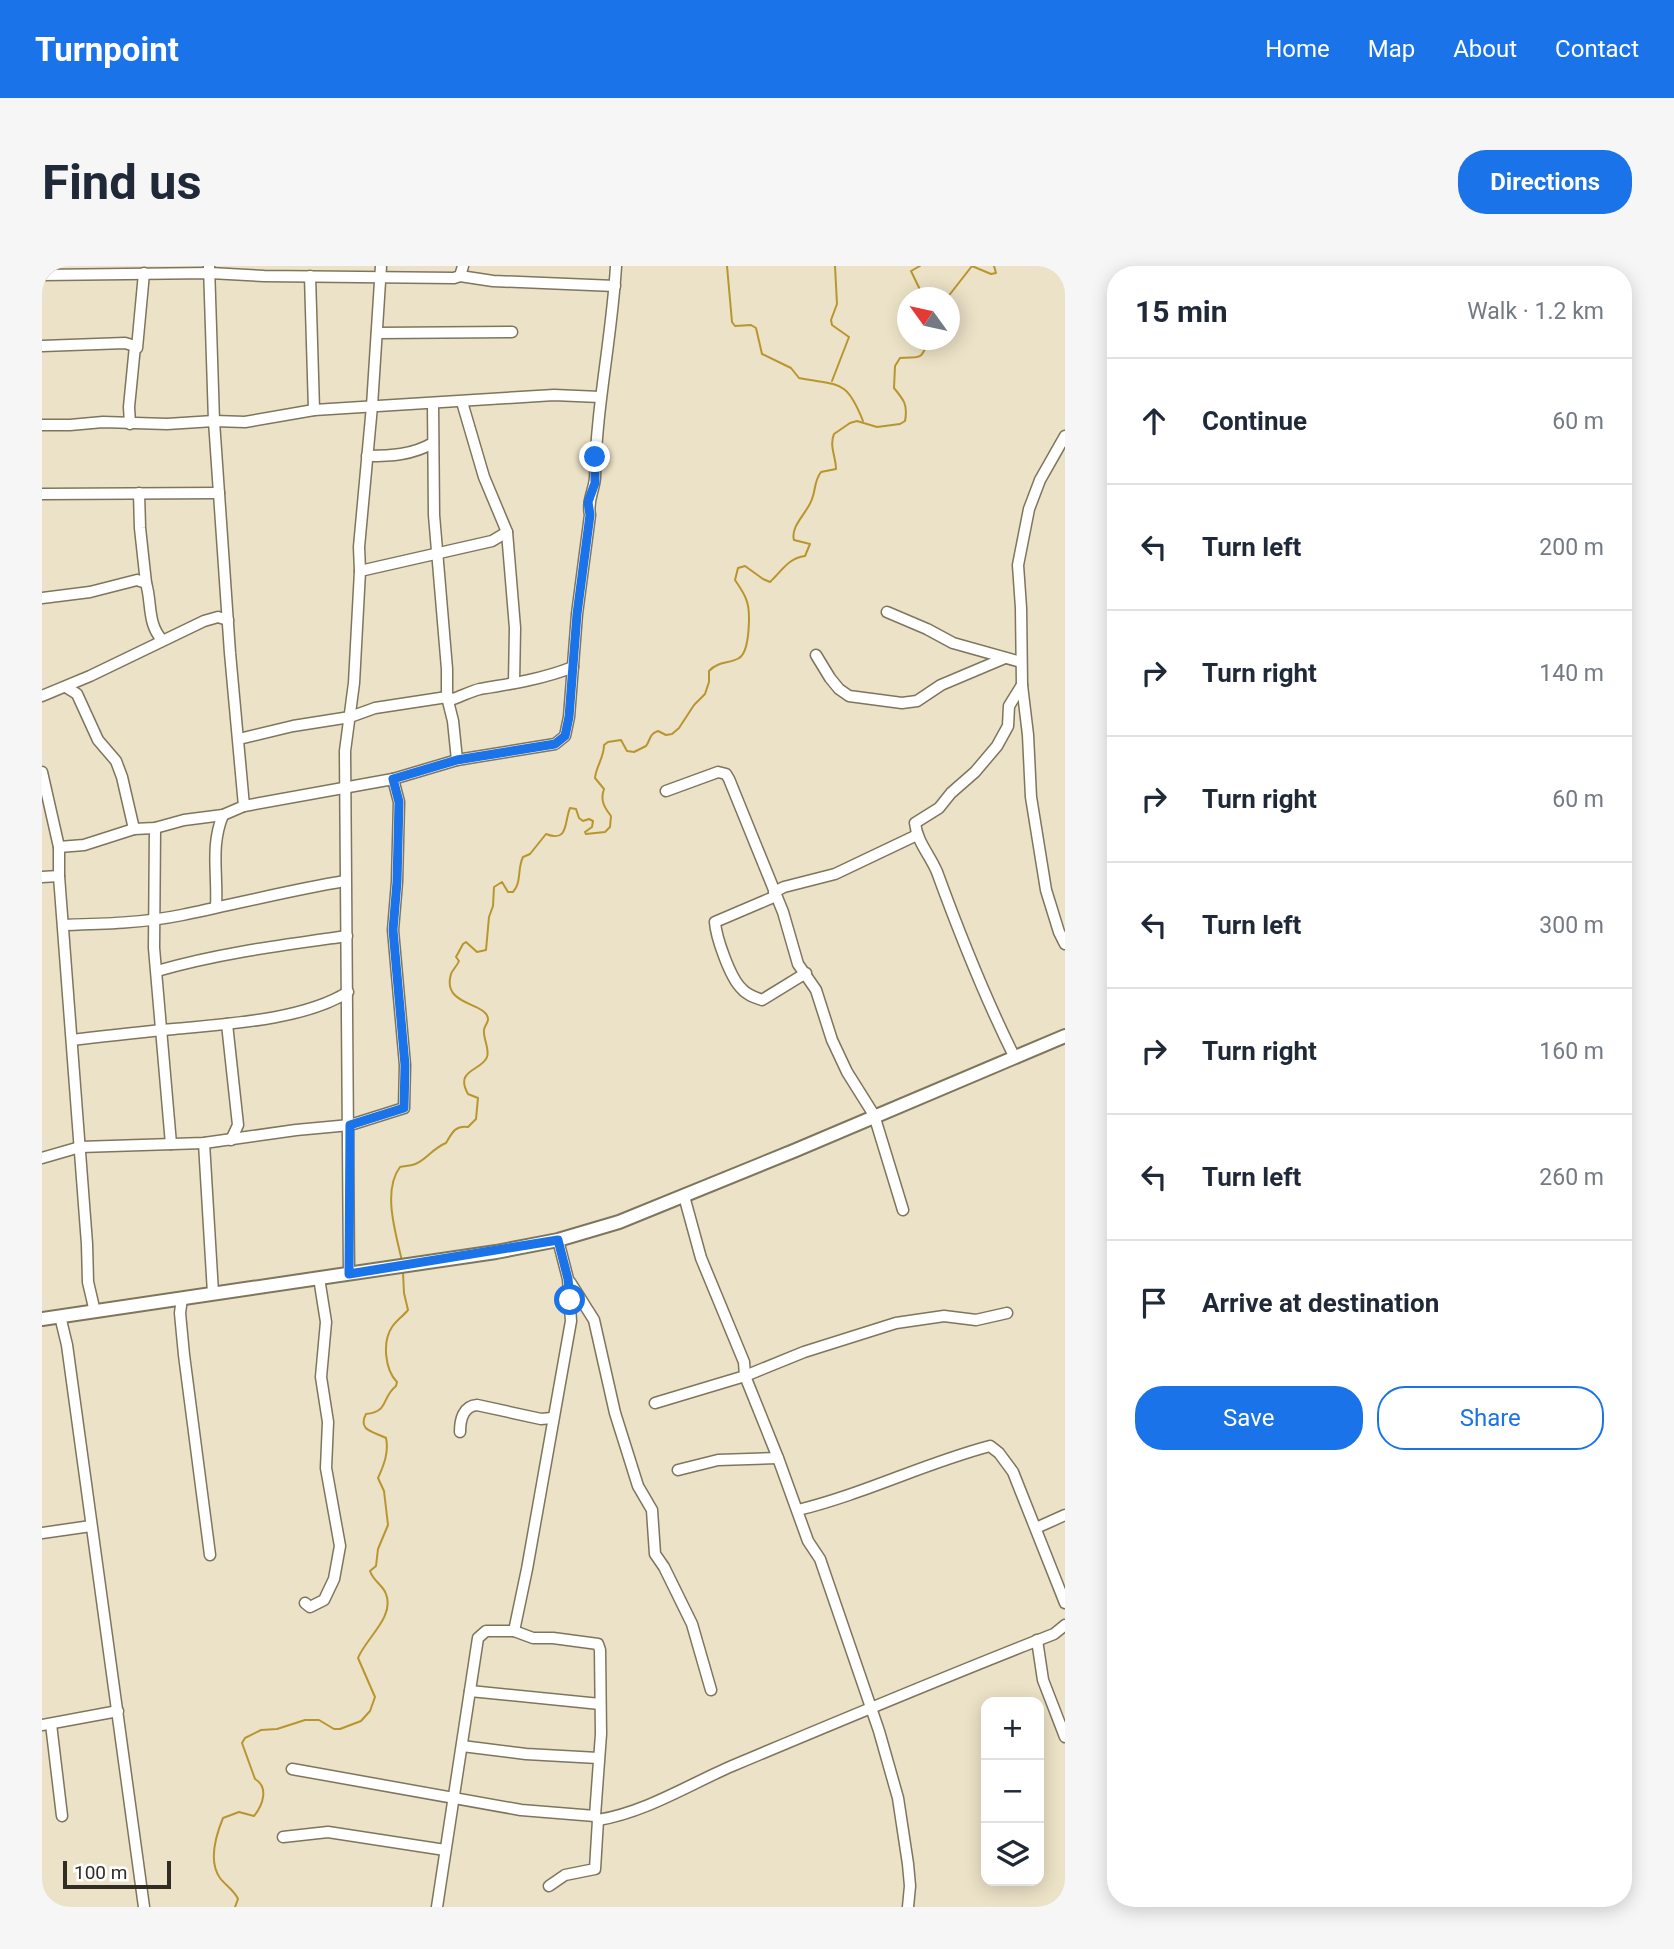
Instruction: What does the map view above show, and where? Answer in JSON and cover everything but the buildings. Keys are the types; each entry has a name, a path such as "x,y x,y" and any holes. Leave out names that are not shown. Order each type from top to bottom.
{"main road":[{"path":"42,1319 558,1240 619,1222 684,1196 1065,1036"}],"street":[{"path":"59,847 84,845 134,830 155,828 184,820 223,816 244,806 393,779 457,760 558,742 565,736 590,515 588,502 595,483 600,397 616,266"},
{"path":"42,275 210,269 310,276 381,271 461,271 494,281 615,286"},
{"path":"210,269 214,421 244,806"},
{"path":"349,1274 350,1125 345,751 350,717 360,571 359,547 381,271"},
{"path":"130,424 131,376 144,273"},
{"path":"310,276 314,410"},
{"path":"377,333 512,332"},
{"path":"42,346 125,344 136,348"},
{"path":"42,425 245,422 314,410 554,395 600,397"},
{"path":"462,402 484,477 507,532 515,628 514,683"},
{"path":"433,404 434,515 447,697 457,760"},
{"path":"1065,436 1040,480 1029,509 1018,565 1022,685 1031,797 1046,890 1065,944"},
{"path":"368,456 405,454 433,443"},
{"path":"139,493 150,617 155,632 162,640"},
{"path":"42,494 219,493"},
{"path":"360,571 492,541 507,532"},
{"path":"42,598 90,592 137,580 146,583"},
{"path":"887,612 953,643 1021,662"},
{"path":"42,696 204,621 218,617 228,620"},
{"path":"816,655 839,689 849,695 902,703 917,701 941,685 1005,658"},
{"path":"239,739 293,726 350,717 375,708 447,697 453,699 477,690 493,689 573,667"},
{"path":"1015,1058 966,948 935,869 916,835 915,823 939,807 997,746 1008,726 1009,706 1022,685"},
{"path":"66,687 77,694 98,740 116,761 134,830"},
{"path":"42,772 46,811 59,847 88,1282 95,1312"},
{"path":"666,791 703,776 718,772 726,774 783,912 798,964 816,990 832,1040 847,1072 874,1115 903,1210"},
{"path":"42,1158 80,1147 204,1143 350,1125 404,1108 405,1065 393,930 399,802 393,779"},
{"path":"215,907 215,844 223,816"},
{"path":"155,828 157,971 171,1144"},
{"path":"806,973 762,1000 748,995 735,981 716,933 715,922 775,894 783,887 835,874 916,835"},
{"path":"42,877 59,876"},
{"path":"64,925 155,919 345,881"},
{"path":"157,971 187,962 245,951 347,936"},
{"path":"72,1040 228,1024 327,1005 348,992"},
{"path":"228,1024 239,1125 230,1139"},
{"path":"204,1143 213,1293"},
{"path":"684,1196 701,1258 744,1362 744,1376 799,1510 808,1541 820,1559 871,1706 903,1824 910,1886 908,1907"},
{"path":"514,1631 571,1321 568,1279 558,1240"},
{"path":"305,1603 310,1607 324,1600 334,1579 340,1546 326,1468 328,1422 321,1377 326,1322 318,1278"},
{"path":"568,1279 594,1320 626,1451 638,1486 652,1510 655,1554 692,1624 711,1690"},
{"path":"182,1298 180,1313 184,1355 210,1555"},
{"path":"655,1403 744,1376 804,1352 896,1323 944,1315 976,1320 1007,1312"},
{"path":"60,1317 67,1345 91,1526 102,1586 144,1907"},
{"path":"460,1432 465,1410 470,1406 541,1419 552,1418"},
{"path":"799,1510 827,1503 990,1446 999,1453 1013,1472 1065,1603"},
{"path":"678,1470 718,1460 778,1458"},
{"path":"1037,1528 1065,1515"},
{"path":"42,1533 91,1526"},
{"path":"292,1769 521,1810 612,1818 679,1792 871,1706 922,1689 1054,1634 1065,1625"},
{"path":"437,1907 478,1638 486,1631 514,1631 533,1638 598,1644 600,1650 601,1734 595,1869 565,1875 549,1886"},
{"path":"1037,1640 1043,1680 1065,1737"},
{"path":"470,1691 600,1704"},
{"path":"62,1816 46,1725 118,1711"},
{"path":"462,1746 526,1754 598,1758"},
{"path":"283,1837 328,1832 445,1850"}],"waterway":[{"path":"727,266 732,322 735,326 751,325 756,328 762,354 791,368 799,378 840,386 851,397 863,421"},
{"path":"832,381 849,337 832,325 831,320 837,304 835,266"},
{"path":"919,287 911,271 920,266"},
{"path":"956,287 972,266 991,274 996,273 994,266"},
{"path":"402,1261 391,1200 392,1188 400,1167 420,1162 446,1143 457,1129 468,1127 476,1119 478,1098 468,1094 464,1080 470,1071 487,1057 484,1030 488,1020 481,1010 453,993 450,985 451,974 459,961 456,957 463,944 466,942 477,952 486,950 494,887 502,882 508,892 513,892 518,884 523,857 530,854 546,834 559,836 562,833 570,808 576,809 583,821 593,821 586,834 605,832 610,827 611,816 603,800 604,789 595,778 604,745 621,740 627,751 634,752 646,746 655,732 672,734 705,694 709,671 743,654 749,612 745,597 735,580 738,568 745,566 770,582 789,562 805,556 810,544 794,540 793,535 810,504 821,472 836,469 832,447 834,434 857,421 877,427 905,421 904,403 894,388 895,366 900,358 916,357 925,350"},
{"path":"235,1907 238,1899 216,1871 214,1856 223,1818 239,1812 254,1816 262,1802 262,1787 255,1779 242,1743 245,1738 261,1730 277,1729 305,1720 319,1720 334,1729 340,1729 361,1721 370,1711 375,1697 358,1658 387,1611 385,1591 370,1571 376,1566 378,1549 388,1525 384,1491 378,1478 387,1443 386,1438 365,1427 364,1420 366,1414 382,1407 396,1386 386,1348 392,1327 408,1310 403,1272"}],"route":[{"path":"570,1300 568,1279 558,1240 349,1274 350,1125 404,1108 405,1065 393,930 399,802 393,779 457,760 555,744 565,736 590,515 588,502 595,483 595,457"}]}
